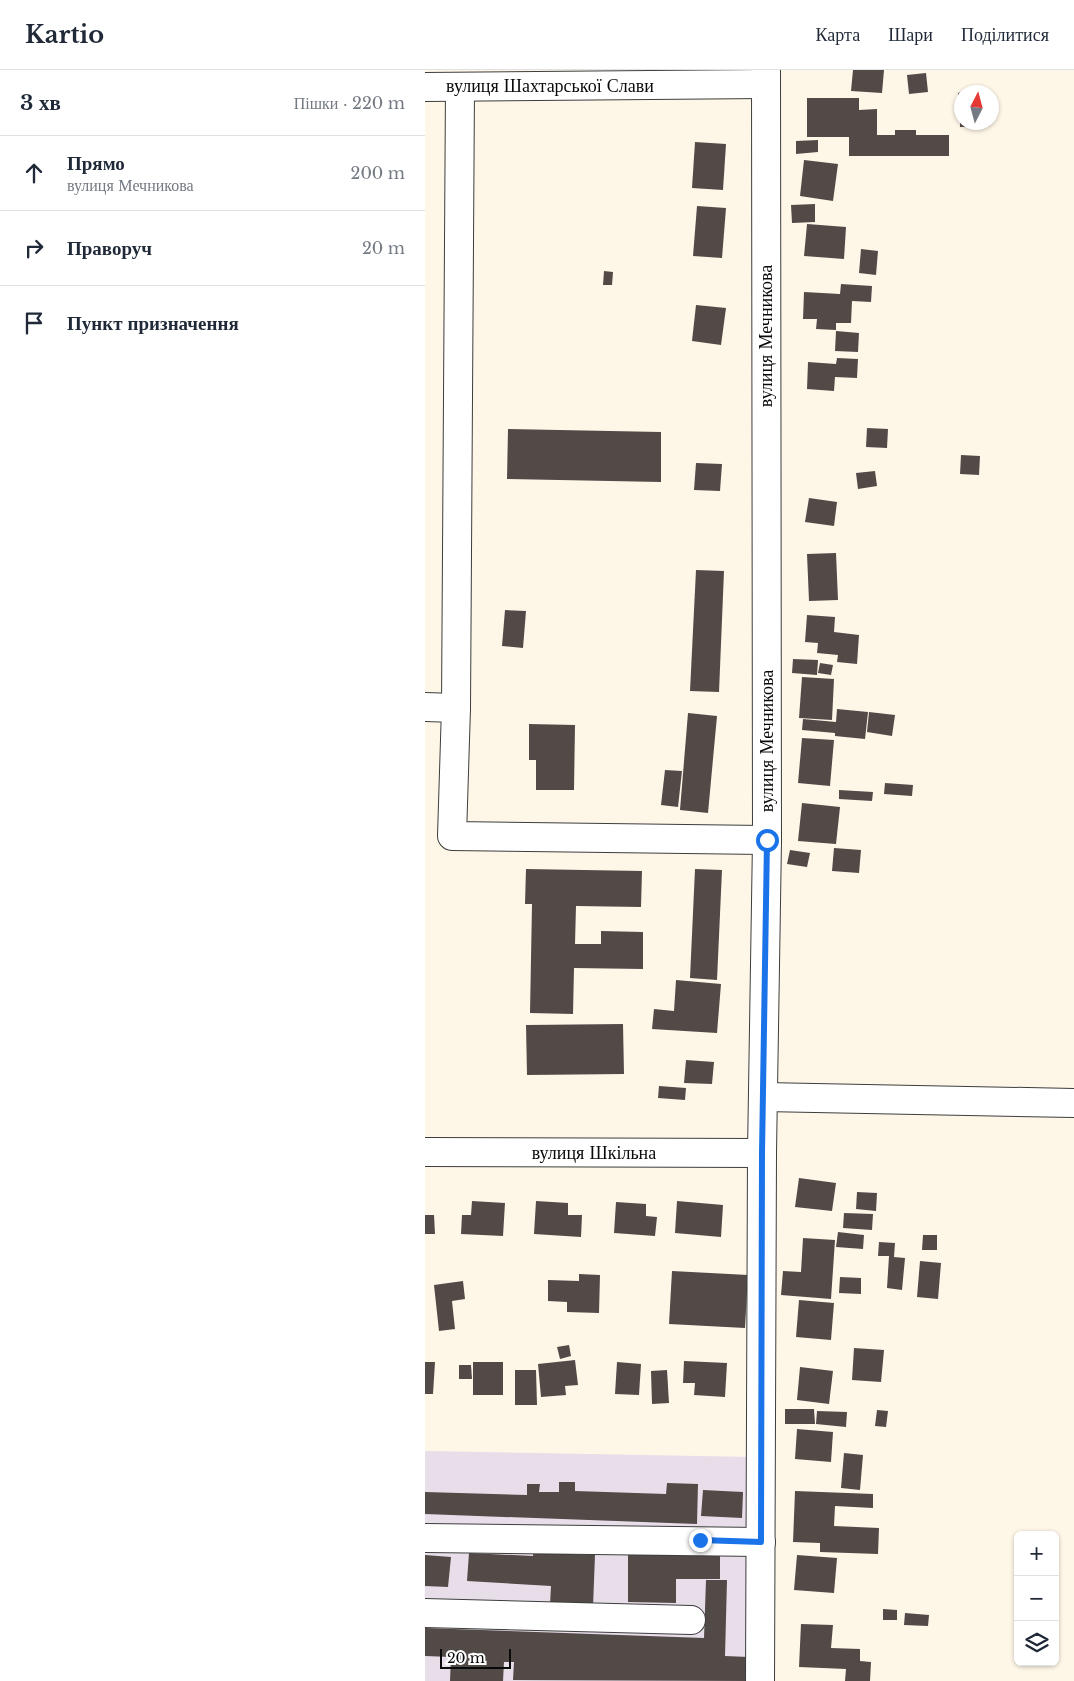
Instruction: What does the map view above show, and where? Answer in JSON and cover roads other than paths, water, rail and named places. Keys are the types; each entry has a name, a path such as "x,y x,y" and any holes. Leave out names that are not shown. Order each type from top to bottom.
{"street":[{"name":"вулиця Шахтарської Слави","path":"425,87 766,77"},
{"name":"вулиця Мечникова","path":"760,1681 762,1153 767,840 766,77"},
{"path":"459,87 456,708 452,836 767,840"},
{"path":"425,707 456,708"},
{"path":"764,1097 1074,1103"},
{"name":"вулиця Шкільна","path":"425,1152 762,1153"},
{"path":"425,1538 761,1542"},
{"path":"425,1613 691,1620"}]}
